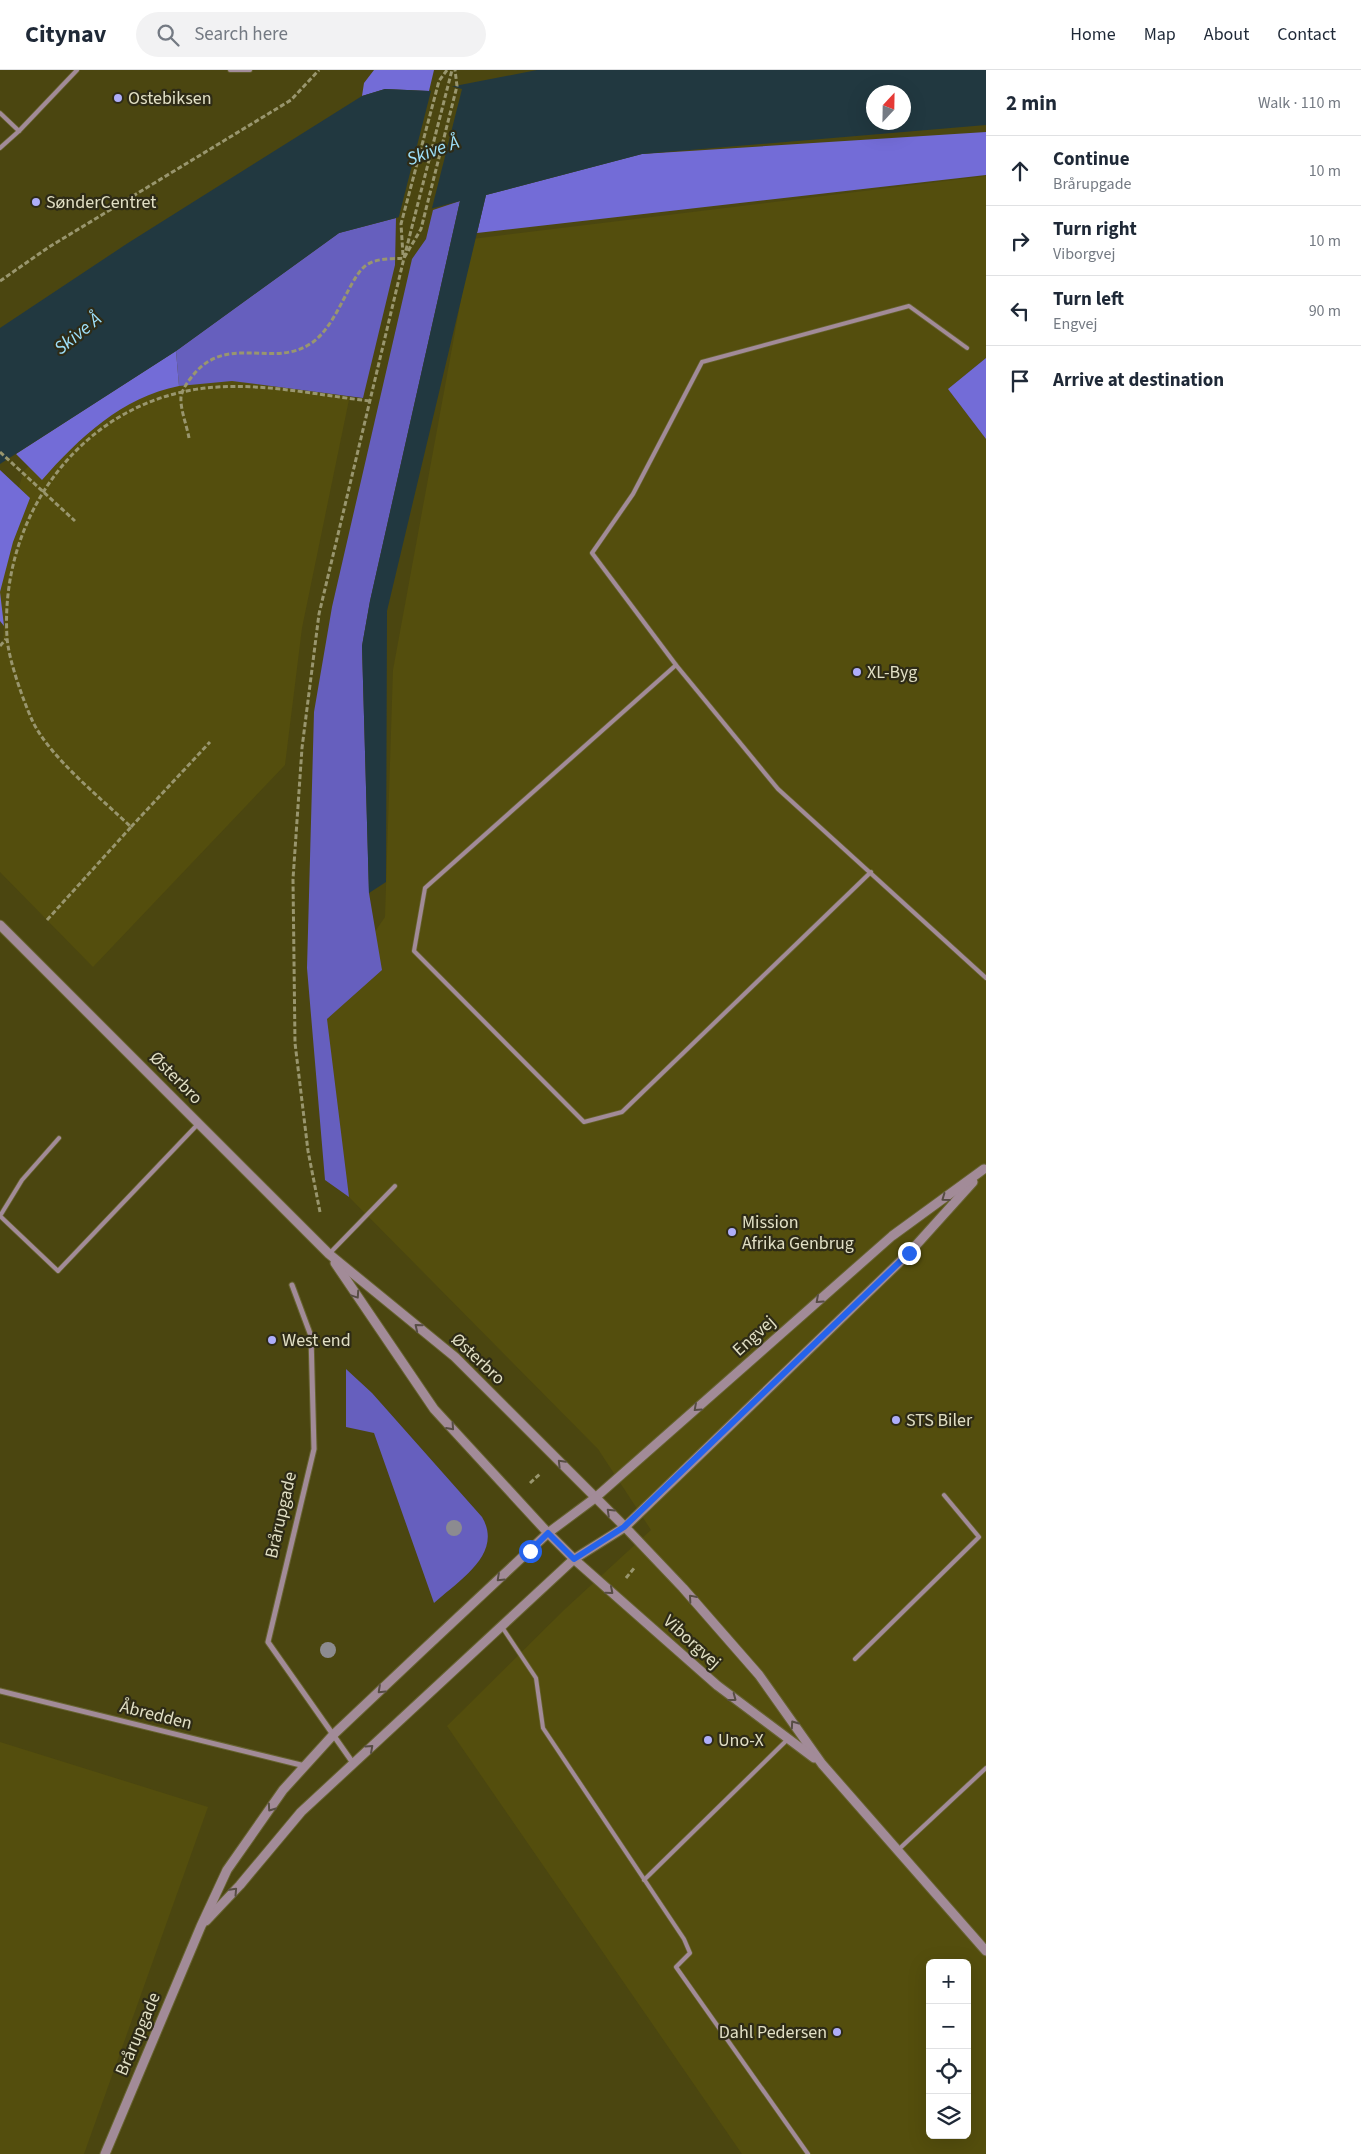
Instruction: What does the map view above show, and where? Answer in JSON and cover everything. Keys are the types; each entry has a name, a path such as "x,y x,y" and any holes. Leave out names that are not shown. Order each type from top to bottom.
{"street":[{"name":"Østerbro","path":"0,925 329,1254 455,1357 595,1498"},
{"name":"Engvej","path":"548,1533 595,1498 892,1236 985,1168"},
{"name":"Engvej","path":"574,1559 624,1527 909,1253 985,1168"},
{"name":"Østerbro","path":"329,1254 434,1409 548,1533"},
{"name":"Brårupgade","path":"292,1285 311,1336 314,1449 268,1642 353,1762"},
{"name":"Viborgvej","path":"595,1498 649,1552 759,1675 822,1764 986,1951"},
{"name":"Viborgvej","path":"548,1533 574,1559 718,1686 822,1764"},
{"name":"Brårupgade","path":"105,2154 201,1926 227,1870 283,1790 333,1735 548,1533"},
{"name":"Brårupgade","path":"201,1926 240,1885 301,1812 574,1559"},
{"name":"Åbredden","path":"0,1691 306,1766"}],"lane":[{"path":"0,148 19,131 77,70"},
{"path":"230,70 250,70"},
{"path":"0,113 19,131"},
{"path":"967,348 909,306 702,362 633,494 592,552 676,665 778,789 986,978"},
{"path":"676,665 425,888 414,951 584,1122 622,1112 871,872"},
{"path":"59,1138 22,1180 0,1216 58,1271 198,1124"},
{"path":"329,1254 394,1186"},
{"path":"854,1659 979,1537 944,1494"},
{"path":"502,1627 536,1678 543,1728 684,1939 690,1954 676,1967 808,2154"},
{"path":"644,1880 788,1739"},
{"path":"898,1850 986,1768"}],"path":[{"path":"0,282 49,247 292,100 319,70"},
{"path":"404,258 401,224 439,81 447,70"},
{"path":"404,258 420,229 457,86 454,70"},
{"path":"321,1217 308,1151 295,1043 292,960 296,813 302,748 319,614 412,224 448,84 454,70"},
{"path":"189,438 181,398 183,392 200,368 212,359 238,352 284,354 311,344 323,334 335,317 362,268 370,262 404,258"},
{"path":"132,827 63,761 32,721 7,639 8,580 25,525 41,491 63,462 106,424 148,402 183,392 237,385 370,401"},
{"path":"0,452 75,521"},
{"path":"0,646 7,639"},
{"path":"47,920 210,742"},
{"path":"516,1498 556,1459"},
{"path":"612,1592 649,1552"}],"shaded area":[{"path":"374,70 434,70 429,91 385,89 362,96 364,83"},
{"path":"986,132 986,175 477,233 486,195 642,154"},
{"path":"986,176 986,358 948,389 986,439 986,2154 742,2154 447,1726 564,1610 651,1530 598,1449 349,1197 314,1021 385,917 393,670 472,239"},
{"path":"460,201 370,601 362,646 369,893 382,970 327,1019 349,1197 325,1180 307,968 314,712 332,607 412,259 426,239 433,210"},
{"path":"396,218 395,265 363,398 232,381 179,386 176,351 339,233"},
{"path":"176,351 179,386 158,391 139,399 103,421 71,449 42,480 16,454"},
{"path":"986,358 986,439 948,389"},
{"path":"227,370 351,390 302,628 285,765 93,967 0,872 0,647 3,644 4,626 0,621 0,537 4,534 24,471 70,423 150,378"},
{"path":"0,470 30,498 13,542 0,592"},
{"path":"0,592 4,626 0,621"},
{"path":"346,1369 372,1393 482,1517 487,1530 487,1543 483,1555 466,1576 434,1603 374,1433 346,1427"},
{"path":"0,1742 208,1807 84,2154 0,2154"}],"water":[{"name":"Skive Å","path":"537,70 986,70 986,125 642,154 486,195 387,611 386,882 369,893 362,646 370,601 460,201 339,233 176,351 0,464 0,328 128,243 362,96 385,89 429,91"}],"pier":[{"path":"447,85 462,89 431,212 398,220 432,87"}],"place":[{"name":"Ostebiksen","path":"118,98"},
{"name":"SønderCentret","path":"36,202"},
{"name":"XL-Byg","path":"857,672"},
{"name":"Mission Afrika Genbrug","path":"732,1232"},
{"name":"West end","path":"272,1340"},
{"name":"STS Biler","path":"896,1420"},
{"name":"Uno-X","path":"708,1740"},
{"name":"Dahl Pedersen","path":"837,2032"}],"route":[{"path":"530,1551 548,1533 574,1559 624,1527 909,1253"}]}
